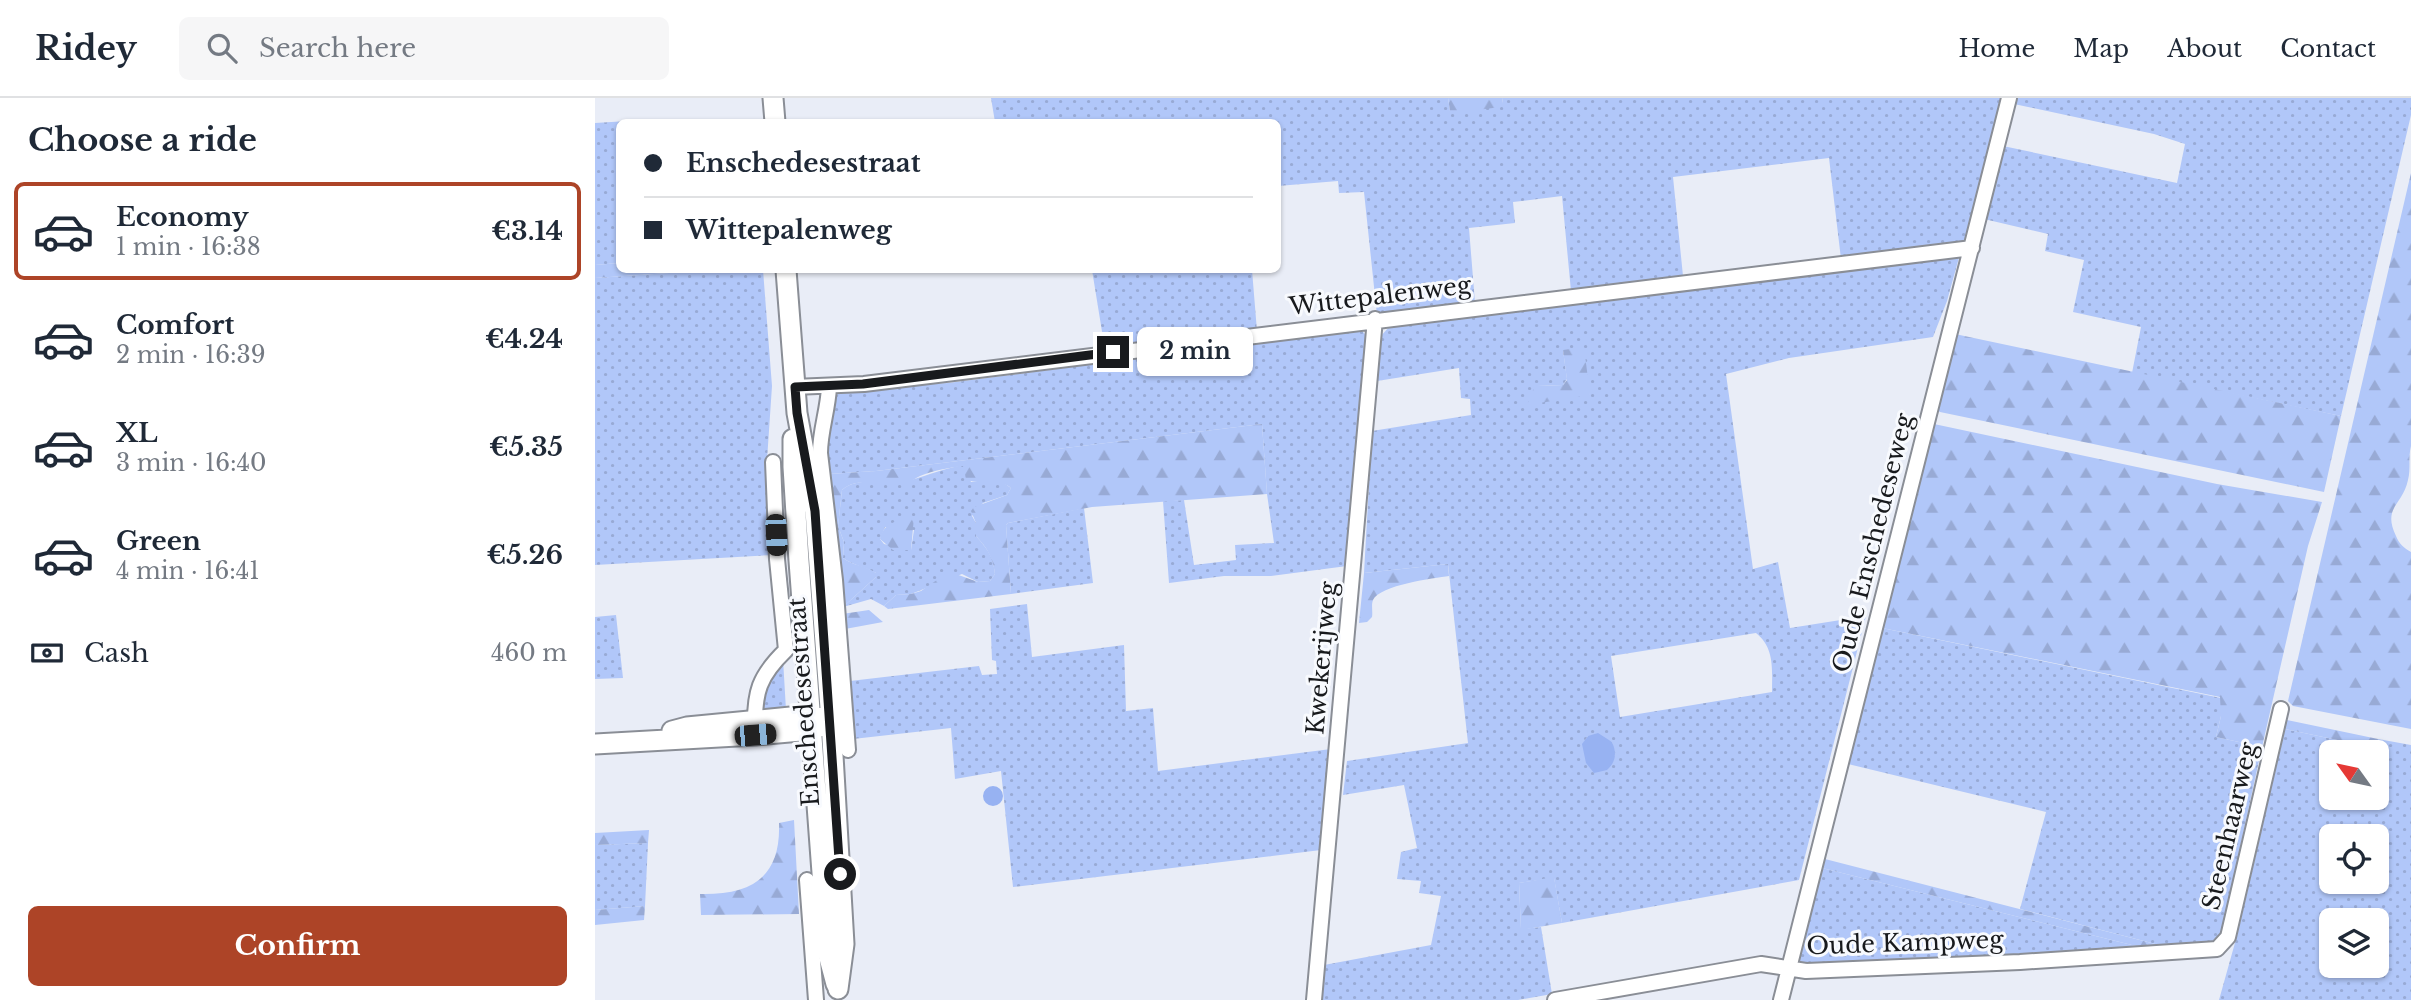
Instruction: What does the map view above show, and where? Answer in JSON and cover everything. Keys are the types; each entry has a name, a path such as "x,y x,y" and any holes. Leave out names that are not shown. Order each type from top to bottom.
{"street":[{"path":"773,98 775,119"},
{"name":"Oude Enschedeseweg","path":"1781,1000 2009,98"},
{"name":"Wittepalenweg","path":"795,387 829,387 1972,248"},
{"name":"Enschedesestraat","path":"786,273 797,413 815,511 831,722 844,944 838,994"},
{"name":"Kwekerijweg","path":"1314,1000 1375,319"},
{"name":"Enschedesestraat","path":"829,387 820,453 835,580 848,750"},
{"name":"Enschedesestraat","path":"797,413 793,467 828,954 838,994"},
{"name":"Enschedesestraat","path":"755,728 759,684 763,675 786,650 773,462"},
{"name":"Steenhaarweg","path":"2217,949 2228,937 2281,709"},
{"path":"595,744 698,739 755,728 831,722"},
{"path":"807,880 815,1000"},
{"name":"Oude Kampweg","path":"1555,1000 1761,964 1806,971 2217,949"}],"green space":[{"path":"991,98 1448,98 1450,111 1503,103 1502,98 2004,98 1968,238 1963,243 1841,259 1829,158 1673,177 1683,276 1571,291 1562,196 1513,202 1515,223 1469,228 1475,303 1377,315 1364,192 1339,193 1338,181 1281,186 1281,119 994,119"},
{"path":"1448,98 1502,98 1503,103 1501,107 1452,113"},
{"path":"2016,98 2411,98 2411,115 2341,416 2132,373 2141,327 2073,312 2084,260 2045,251 2048,234 1984,219 2003,146 2177,183 2185,144 2154,134 2014,104"},
{"path":"616,122 616,263 595,265 595,123"},
{"path":"2411,173 2411,446 2408,480 2391,519 2399,541 2411,552 2411,729 2293,706 2288,701"},
{"path":"1960,254 1947,301 1933,337 1789,358 1726,374 1753,569 1778,562 1790,628 1866,616 1799,880 1562,923 1554,878 1519,883 1521,929 1541,927 1552,994 1518,1000 1322,1000 1324,965 1431,945 1441,896 1419,893 1421,881 1397,879 1401,852 1417,848 1404,785 1343,795 1347,761 1468,743 1448,564 1364,573 1372,431 1471,415 1470,399 1461,398 1459,368 1377,381 1381,336 1389,327","holes":["1563,350 1590,395 1538,386 1563,385 1567,379","1756,633 1767,645 1769,652 1772,692 1620,717 1611,656","1588,736 1612,742 1615,756 1585,752 1583,744"]},
{"path":"616,263 616,273 669,273 595,278 595,265"},
{"path":"669,273 763,273 772,386 766,475 773,555 595,565 595,278"},
{"path":"1092,273 1252,273 1257,331 1105,350"},
{"path":"1361,330 1368,337 1347,566 1271,576 1224,576 1169,583 1163,501 1184,500 1194,565 1236,560 1235,545 1274,543 1262,424 876,471 829,474 828,422 839,389 948,383"},
{"path":"1955,334 2341,416 2324,492 1940,412 1936,409"},
{"path":"1584,347 1590,395 1527,405 1533,390 1538,386 1563,385 1567,380 1563,350"},
{"path":"1262,424 1267,494 1092,507 1008,523 1011,594 888,609 884,606 896,595 921,591 944,575 953,573 978,582 990,581 995,574 993,563 976,536 976,523 971,511 974,507 1007,495 1011,488 1006,484 966,479 963,466 931,472 906,484 865,482 849,485 842,490 838,526 844,542 843,558 872,570 876,577 843,607 829,474 876,471"},
{"path":"1934,424 2217,484 2322,502 2308,546 2262,747 2216,737 2221,716 2220,697 1882,628"},
{"path":"964,465 971,482 1001,481 1011,488 1007,495 983,503 972,516 976,523 976,536 993,562 995,574 990,581 978,582 962,574 911,594 896,595 884,606 871,599 843,607 876,577 876,573 843,558 844,542 838,526 842,490 857,483 903,482","holes":["885,527 914,530 911,550 884,544 880,539"]},
{"path":"1084,508 1093,583 1011,594 1006,525"},
{"path":"914,517 911,550 893,550 880,539 888,525"},
{"path":"1448,564 1449,576 1408,583 1378,595 1372,602 1372,617 1367,622 1359,623 1364,573"},
{"path":"1027,604 1032,657 1124,645 1126,711 1153,708 1158,771 1331,749 1321,850 1013,887 1001,771 955,779 951,728 853,739 850,681 979,666 982,675 997,674 996,661 992,660 990,609"},
{"path":"869,610 883,622 845,629 842,614"},
{"path":"616,615 623,678 595,679 595,617"},
{"path":"1882,628 2221,698 2221,716 2216,737 2262,747 2217,943 2167,947 2020,909 2046,812 1848,764"},
{"path":"783,659 786,710 775,714 764,708 761,693"},
{"path":"2287,720 2378,739 2338,740 2285,729"},
{"path":"2285,729 2338,740 2319,740 2319,810 2389,810 2389,741 2411,745 2411,1000 2219,1000 2238,932"},
{"path":"794,820 799,914 701,915 700,894 734,891 759,880 775,857 779,823"},
{"path":"649,830 648,843 595,845 595,833"},
{"path":"648,843 645,906 595,910 595,845"},
{"path":"1825,859 2167,947 2144,948 1822,868"},
{"path":"1822,868 2144,948 1801,968 1798,965 1799,959"},
{"path":"1554,877 1562,923 1521,930 1519,883"},
{"path":"645,906 644,920 595,925 595,910"}],"shaded area":[{"path":"1598,733 1612,742 1615,757 1607,770 1594,773 1586,763 1582,744 1588,736"},
{"path":"993,786 1000,789 1003,796 1000,803 993,806 986,803 983,796 986,789"}],"route":[{"path":"840,874 815,511 797,413 795,387 863,384 1113,352"}]}
